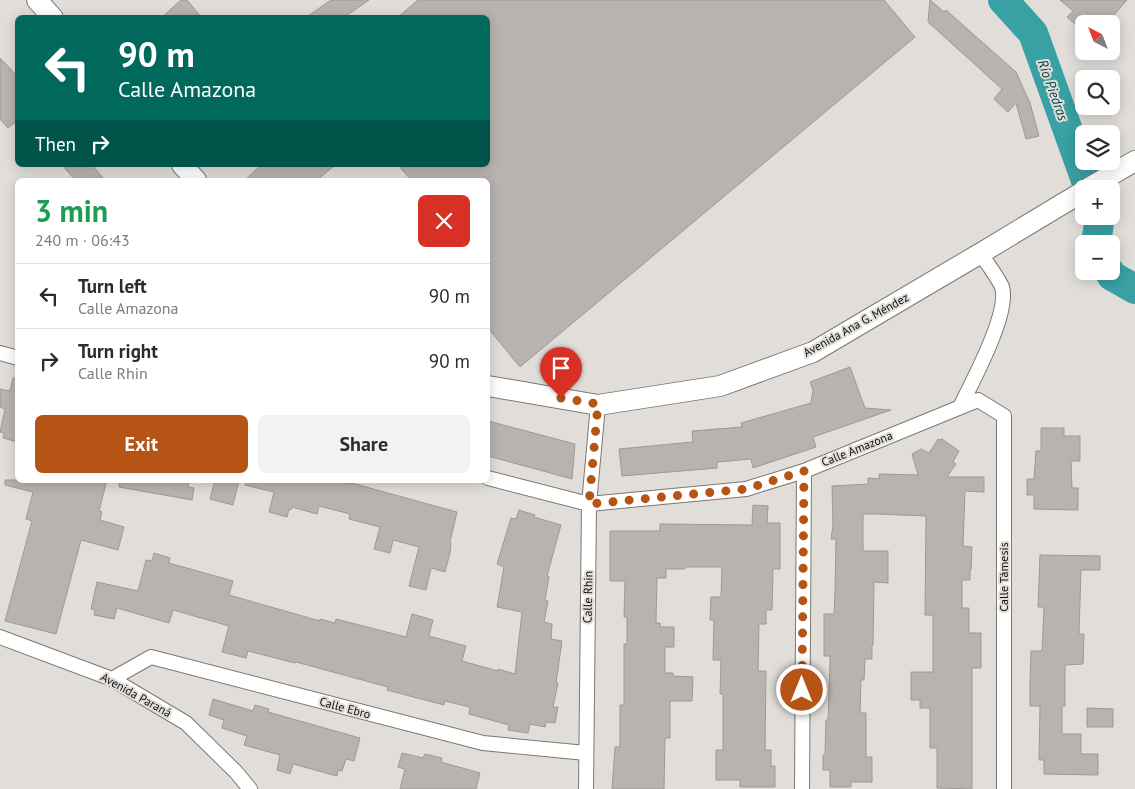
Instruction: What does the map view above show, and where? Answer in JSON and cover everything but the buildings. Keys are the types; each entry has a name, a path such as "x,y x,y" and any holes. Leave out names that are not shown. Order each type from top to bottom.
{"main road":[{"path":"37,0 50,15"},
{"name":"Avenida Ana G. Méndez","path":"1102,180 1135,161"},
{"path":"184,167 194,178"},
{"name":"Avenida Ana G. Méndez","path":"490,386 598,404 720,386 813,352 981,254 1075,196"}],"street":[{"path":"960,407 990,345 1003,303 1002,286 981,254"},
{"path":"0,354 15,357"},
{"name":"Calle Támesis","path":"960,407 978,400 1004,416 1004,789"},
{"name":"Calle Rhin","path":"586,789 589,504 598,404"},
{"name":"Calle Amazona","path":"490,479 589,504 746,489 804,471 960,407"},
{"path":"802,789 804,471"},
{"name":"Avenida Paraná","path":"0,637 112,679 186,723 236,772 250,789"},
{"name":"Calle Ebro","path":"112,679 150,657 483,743 586,753"}],"waterway":[{"name":"Río Piedras","path":"1003,0 1033,33 1086,180"},
{"name":"Río Piedras","path":"1097,235 1099,225"},
{"name":"Río Piedras","path":"1119,280 1135,289"}],"route":[{"path":"561,398 598,404 589,504 746,489 804,471 802,690"}]}
